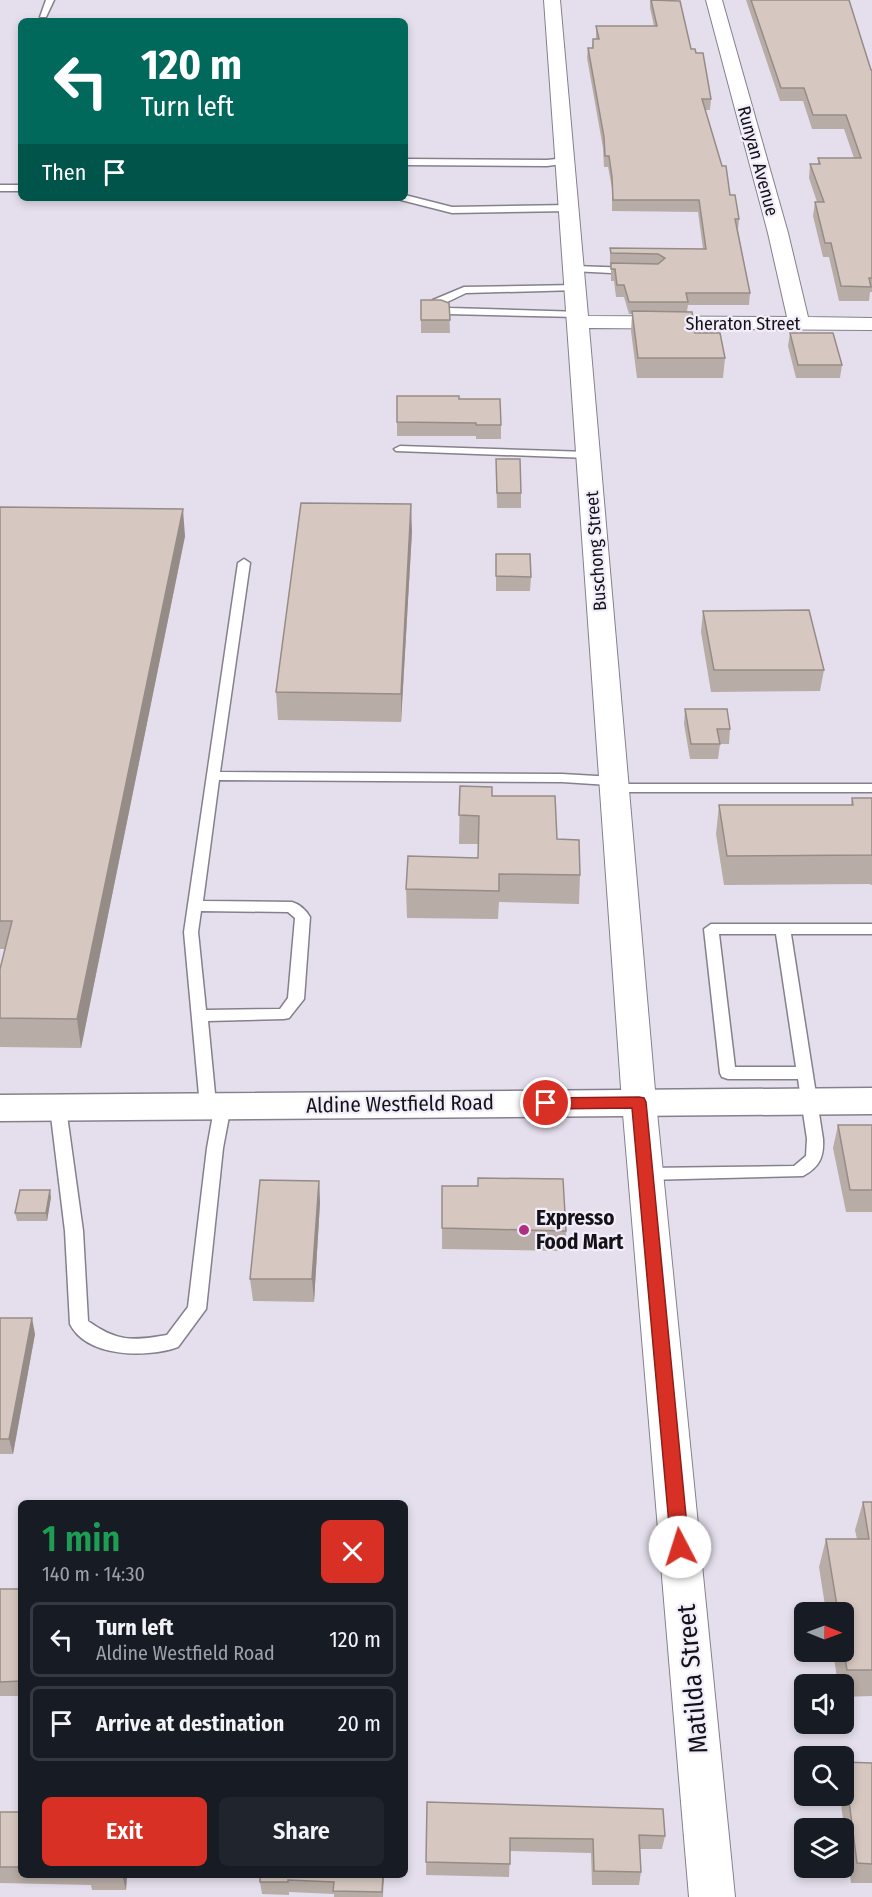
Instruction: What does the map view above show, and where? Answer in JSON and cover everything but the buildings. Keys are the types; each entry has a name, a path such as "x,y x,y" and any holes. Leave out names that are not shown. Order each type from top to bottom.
{"main road":[{"name":"Aldine Westfield Road","path":"0,1108 639,1102 808,1087 872,1101"}],"street":[{"name":"Buschong Street","path":"552,0 639,1102"},
{"name":"Runyan Avenue","path":"714,0 778,233 799,324"},
{"name":"Sheraton Street","path":"578,318 872,324"},
{"name":"Matilda Street","path":"639,1102 712,1897"}],"lane":[{"path":"43,15 50,0"},
{"path":"408,162 547,163 566,161"},
{"path":"0,188 18,188"},
{"path":"408,199 452,210 570,208"},
{"path":"578,318 448,311 436,306 437,302 464,290 643,271"},
{"path":"400,449 589,455"},
{"path":"58,1108 74,1231 78,1324 98,1340 129,1349 172,1342 197,1309 215,1148 215,1106 200,1016 191,932 244,563"},
{"path":"213,776 550,778 614,784 872,788"},
{"path":"195,906 292,907 303,917 296,999 284,1014 200,1016"},
{"path":"808,1087 728,1072 711,930 872,929"},
{"path":"645,1174 797,1172 811,1164 816,1153 783,931"}],"place":[{"name":"Expresso Food Mart","path":"524,1230"}],"route":[{"path":"546,1103 639,1102 680,1547"}]}
